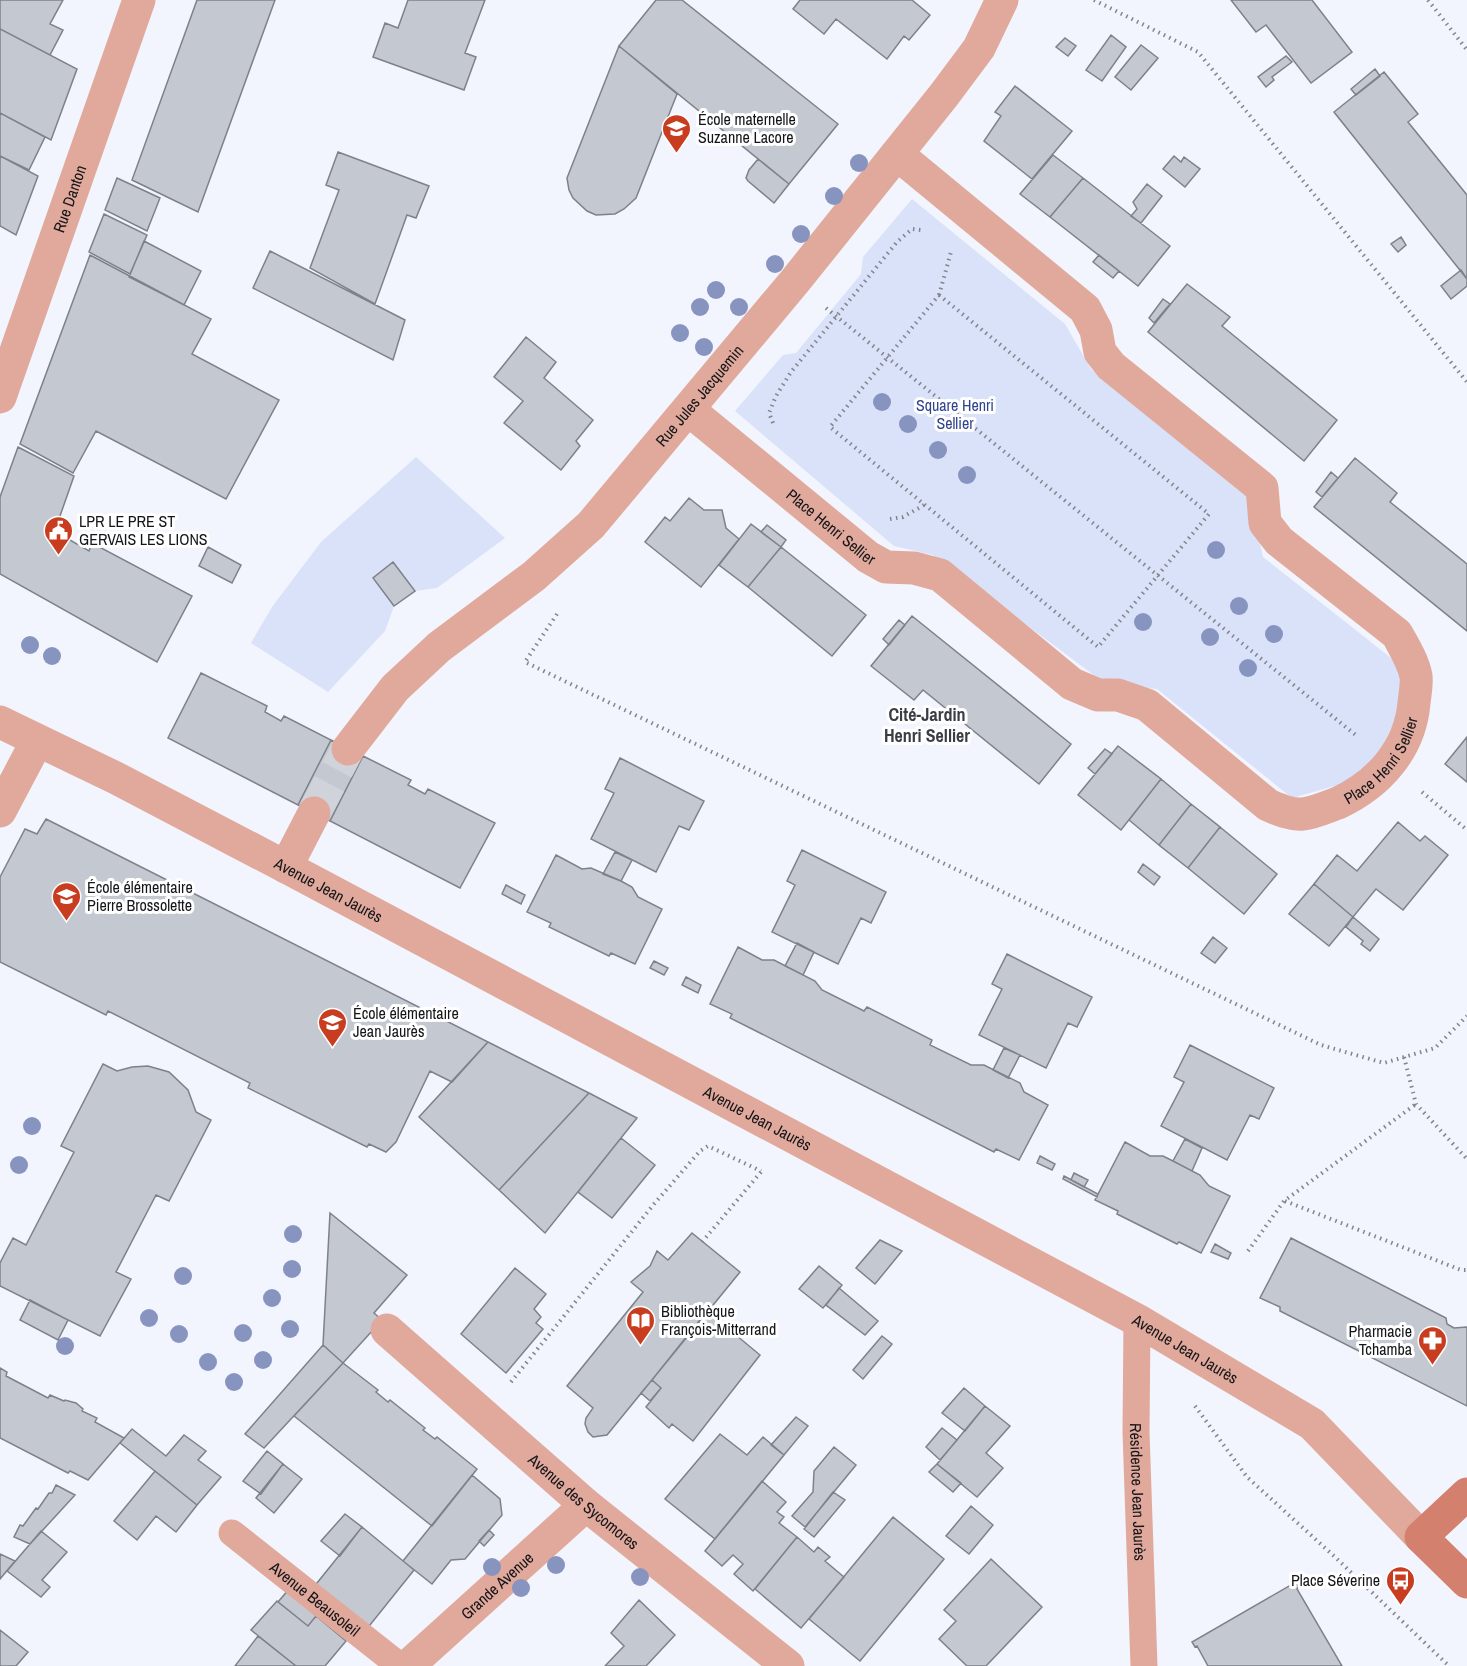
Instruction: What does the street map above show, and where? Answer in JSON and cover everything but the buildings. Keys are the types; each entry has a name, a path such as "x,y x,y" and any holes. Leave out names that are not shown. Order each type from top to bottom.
{"street":[{"name":"Rue Danton","path":"0,397 139,0"},
{"name":"Rue Jules Jacquemin","path":"348,749 395,688 412,671 439,647 534,576 591,525 689,410 897,154 979,48 1002,0"},
{"name":"Place Henri Sellier","path":"689,410 868,557 886,567 914,568 940,575 1072,684 1098,695 1118,695 1147,705 1268,805 1285,812 1303,814 1329,807 1369,786 1390,764 1404,742 1413,719 1416,690 1416,676 1409,655 1397,634 1279,541 1265,523 1262,488 1112,366 1100,352 1096,330 1085,309 897,154"},
{"name":"Avenue Jean Jaurès","path":"0,722 116,778 286,867 1137,1320 1312,1424 1420,1537 1467,1582"},
{"path":"0,811 37,741"},
{"path":"286,867 314,813"},
{"name":"Avenue des Sycomores","path":"387,1330 759,1653 788,1666"},
{"path":"1420,1537 1467,1494"},
{"name":"Grande Avenue","path":"408,1666 586,1505"}],"lane":[{"name":"Résidence Jean Jaurès","path":"1137,1320 1136,1432 1144,1666"},
{"name":"Avenue Beausoleil","path":"232,1533 400,1666"}],"path":[{"path":"1094,0 1198,52 1467,382"},
{"path":"1428,0 1467,50"},
{"path":"775,430 769,412 791,372 897,242 912,229 931,230"},
{"path":"939,295 1209,514 1098,647 830,427 939,295 951,250 948,245"},
{"path":"841,319 1390,764 1467,830"},
{"path":"886,519 903,517 924,505"},
{"path":"557,613 525,662 1321,1045 1384,1063 1435,1048 1467,1016"},
{"path":"1404,1057 1416,1104 1467,1159"},
{"path":"1248,1251 1284,1201 1416,1104"},
{"path":"484,1415 654,1203 700,1151"},
{"path":"702,1242 761,1172"},
{"path":"1284,1201 1461,1270 1467,1270"},
{"path":"1188,1399 1203,1415 1247,1477 1449,1666"}],"green space":[{"name":"Square Henri Sellier","path":"912,199 1065,324 1091,369 1251,499 1263,557 1400,665 1400,710 1379,754 1345,783 1292,798 1157,689 1103,682 933,555 894,546 735,411 783,355 796,353 861,274 863,257"},
{"path":"416,457 505,538 437,588 415,591 393,562 373,578 394,606 385,631 328,692 251,643 272,607 321,542"}],"tunnel":[{"path":"314,813 348,749"}],"place":[{"name":"École maternelle Suzanne Lacore","path":"677,154"},
{"name":"LPR LE PRE ST GERVAIS LES LIONS","path":"58,556"},
{"name":"École élémentaire Pierre Brossolette","path":"66,922"},
{"name":"École élémentaire Jean Jaurès","path":"332,1048"},
{"name":"Bibliothèque François-Mitterrand","path":"640,1346"},
{"name":"Pharmacie Tchamba","path":"1433,1366"},
{"name":"Place Séverine","path":"1401,1606"}],"district":[{"name":"Cité-Jardin Henri Sellier","path":"927,724"}]}
